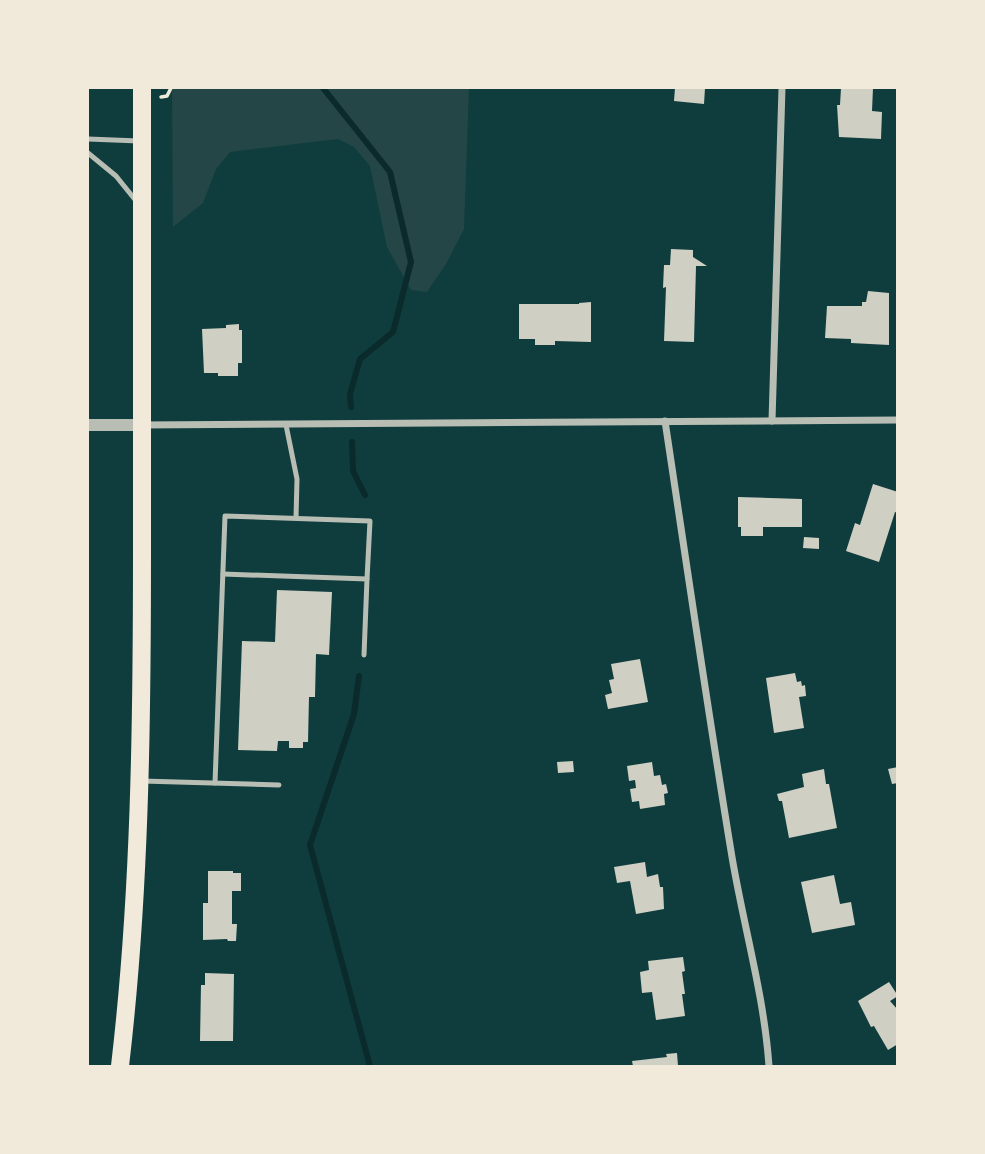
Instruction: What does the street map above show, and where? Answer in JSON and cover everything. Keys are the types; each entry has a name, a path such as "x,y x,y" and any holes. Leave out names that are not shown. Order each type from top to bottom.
{"main road":[{"path":"120,1066 136,880 142,688 142,88"}],"street":[{"path":"772,421 782,88"},
{"path":"88,425 898,420"},
{"path":"665,421 733,860 758,979 769,1066"}],"lane":[{"path":"88,139 142,141"},
{"path":"88,153 116,176 142,208"},
{"path":"286,425 297,479 296,518"},
{"path":"215,783 225,516 370,521 364,655"},
{"path":"223,574 367,579"},
{"path":"139,781 279,785"}],"shaded area":[{"path":"172,88 469,88 464,229 446,264 427,292 411,290 387,247 370,166 354,147 338,139 230,152 216,169 203,203 173,227"}],"building":[{"path":"675,88 705,88 704,104 674,101"},
{"path":"841,88 873,88 872,111 882,112 881,139 839,137 837,105 840,105"},
{"path":"671,249 693,250 693,257 707,266 696,266 694,342 664,341 664,265 670,265"},
{"path":"868,291 889,293 889,345 851,343 851,339 825,338 827,306 862,306 862,302 866,302"},
{"path":"591,302 591,342 555,341 555,345 535,345 535,339 519,339 519,304"},
{"path":"239,324 239,330 242,330 242,363 238,363 238,376 204,373 202,329 226,328 226,325"},
{"path":"873,484 898,492 898,513 895,512 879,562 846,551 855,523 860,525"},
{"path":"738,497 802,499 802,527 763,527 763,536 741,536 741,527 738,527"},
{"path":"804,537 819,538 819,549 803,548"},
{"path":"277,590 332,592 329,655 316,654 315,697 309,697 308,742 303,742 303,748 289,748 289,741 278,741 277,751 238,750 242,641 275,642"},
{"path":"640,659 648,702 608,709 605,695 612,693 609,680 614,679 611,664"},
{"path":"795,673 797,682 801,681 802,686 805,685 806,696 799,697 804,728 774,733 766,678"},
{"path":"573,761 574,772 558,773 557,762"},
{"path":"652,762 654,776 660,775 662,785 666,784 668,793 664,794 665,805 640,809 639,801 632,802 630,789 636,788 635,780 629,781 627,766"},
{"path":"898,767 898,783 892,784 888,769"},
{"path":"824,769 837,828 789,838 782,801 779,801 777,794 804,787 802,774"},
{"path":"645,862 647,877 658,874 660,887 663,887 664,909 636,914 630,881 617,883 614,867"},
{"path":"208,871 241,873 241,891 232,891 232,924 237,924 236,941 203,940 203,903 208,903"},
{"path":"834,875 840,904 851,902 855,925 812,933 801,882"},
{"path":"683,957 685,994 682,994 685,1016 656,1020 652,992 642,993 640,972 649,970 648,961"},
{"path":"205,973 234,974 233,1041 200,1041 201,985 205,985"},
{"path":"889,982 898,996 890,1001 898,1010 898,1044 888,1050 874,1026 871,1027 858,1001"},
{"path":"677,1053 678,1066 633,1066 632,1061 667,1057 666,1054"}],"waterway":[{"path":"323,88 390,172 411,262 393,332 360,359 350,394 351,407"},
{"path":"352,442 353,471 365,495"},
{"path":"359,676 354,714 310,845 370,1066"}]}
